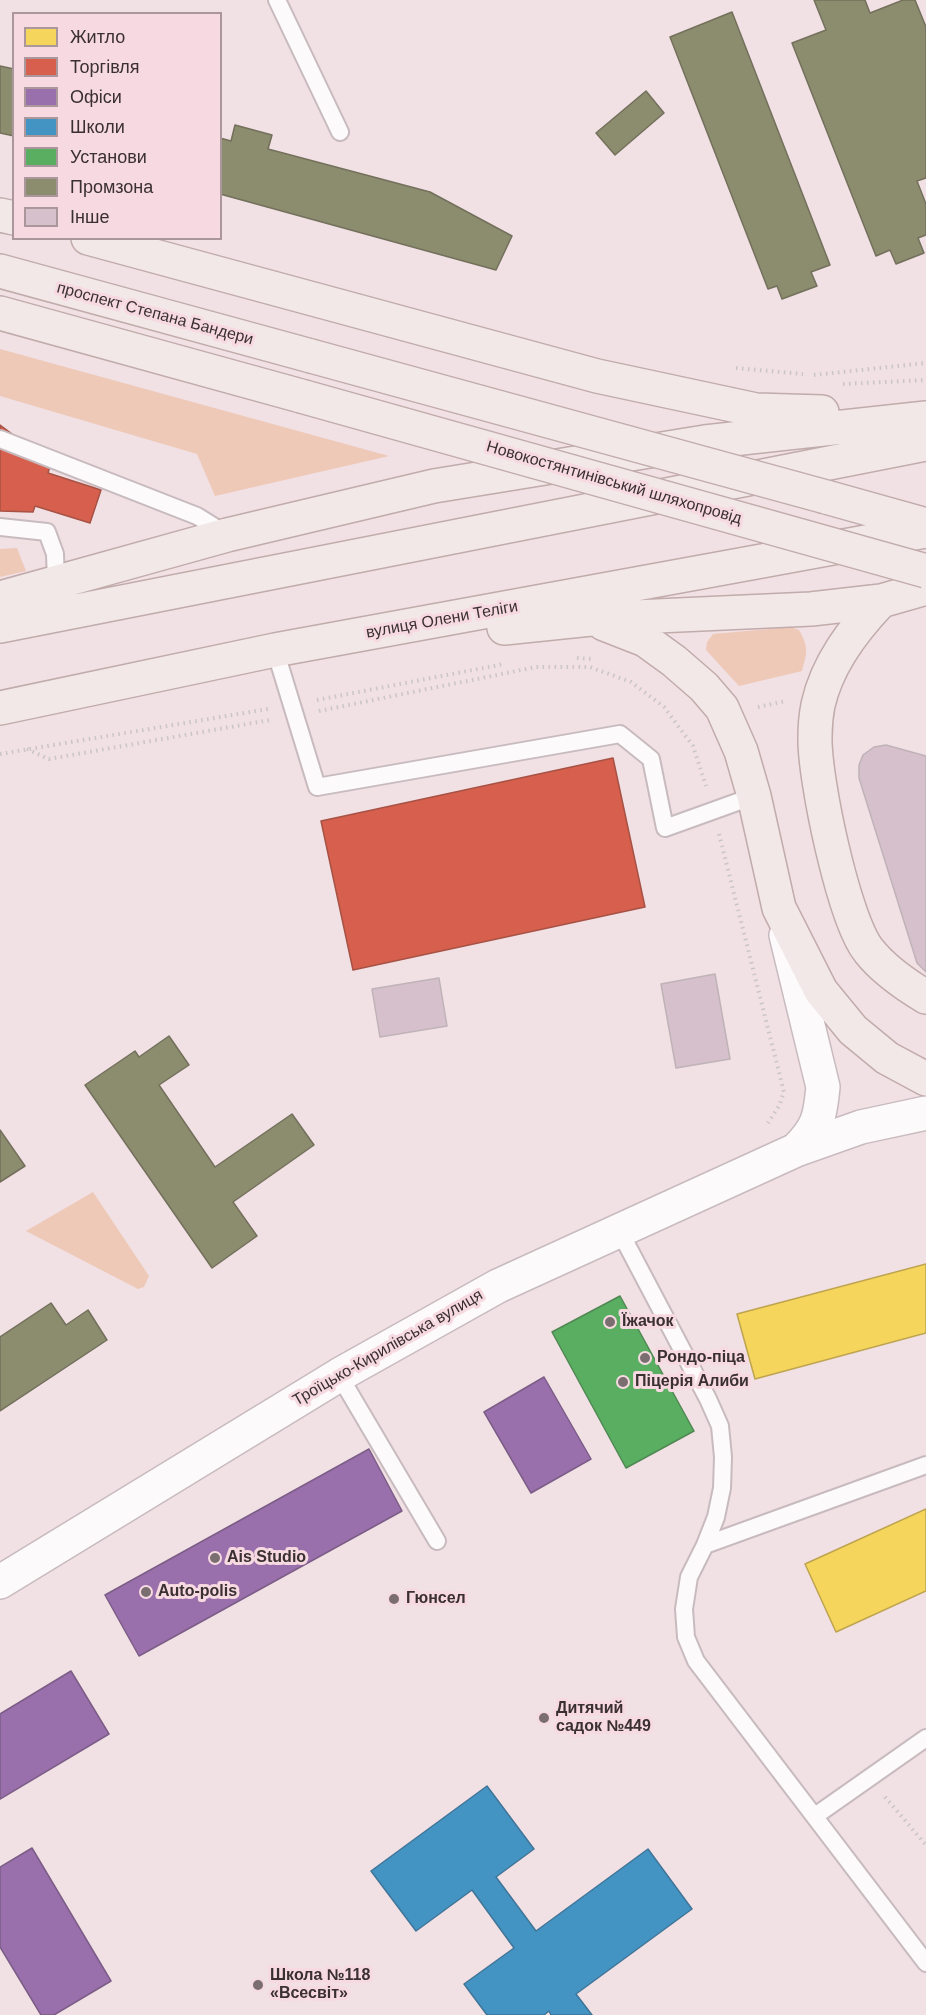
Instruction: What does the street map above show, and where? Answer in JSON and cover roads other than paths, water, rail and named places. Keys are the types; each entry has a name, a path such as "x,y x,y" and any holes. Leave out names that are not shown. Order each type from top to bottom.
{"main road":[{"path":"95,240 597,376 756,410 926,417"},
{"name":"проспект Степана Бандери","path":"0,271 926,525"},
{"name":"Новокостянтинівський шляхопровід","path":"0,313 926,571"},
{"path":"0,598 227,535 435,486 705,442 926,417"},
{"path":"0,626 926,444"},
{"name":"вулиця Олени Теліги","path":"0,708 275,650 926,531"},
{"path":"275,650 591,619 811,609 880,601 926,588"},
{"path":"880,601 854,630 835,662 818,705 815,736 817,768 834,855 852,919 868,951 906,986 926,997"},
{"path":"591,619 645,640 704,687 722,708 741,751 754,796 779,908 821,991 853,1030 887,1058 926,1079"}],"street":[{"name":"Троїцько-Кирилівська вулиця","path":"779,908 823,1087 820,1112 813,1134 785,1156"},
{"name":"Троїцько-Кирилівська вулиця","path":"0,1582 339,1375 498,1286 785,1156 861,1127 926,1113"}],"lane":[{"path":"277,0 340,132"},
{"path":"0,439 196,516 227,535"},
{"path":"0,527 46,531 55,554 56,582"},
{"path":"275,650 316,787 620,734 651,759 665,828 754,796"},
{"path":"619,1230 720,1426 723,1457 722,1488 716,1517 689,1577 684,1609 686,1637 696,1661 926,1963"},
{"path":"339,1375 437,1541"},
{"path":"705,1545 926,1466"},
{"path":"815,1816 926,1738"}],"place":[{"name":"Їжачок","path":"610,1322"},
{"name":"Рондо-піца","path":"645,1358"},
{"name":"Піцерія Алиби","path":"623,1382"},
{"name":"Ais Studio","path":"215,1558"},
{"name":"Auto-polis","path":"146,1592"},
{"name":"Гюнсел","path":"394,1599"},
{"name":"Дитячий садок №449","path":"544,1718"},
{"name":"Школа №118 «Всесвіт»","path":"258,1985"}]}
